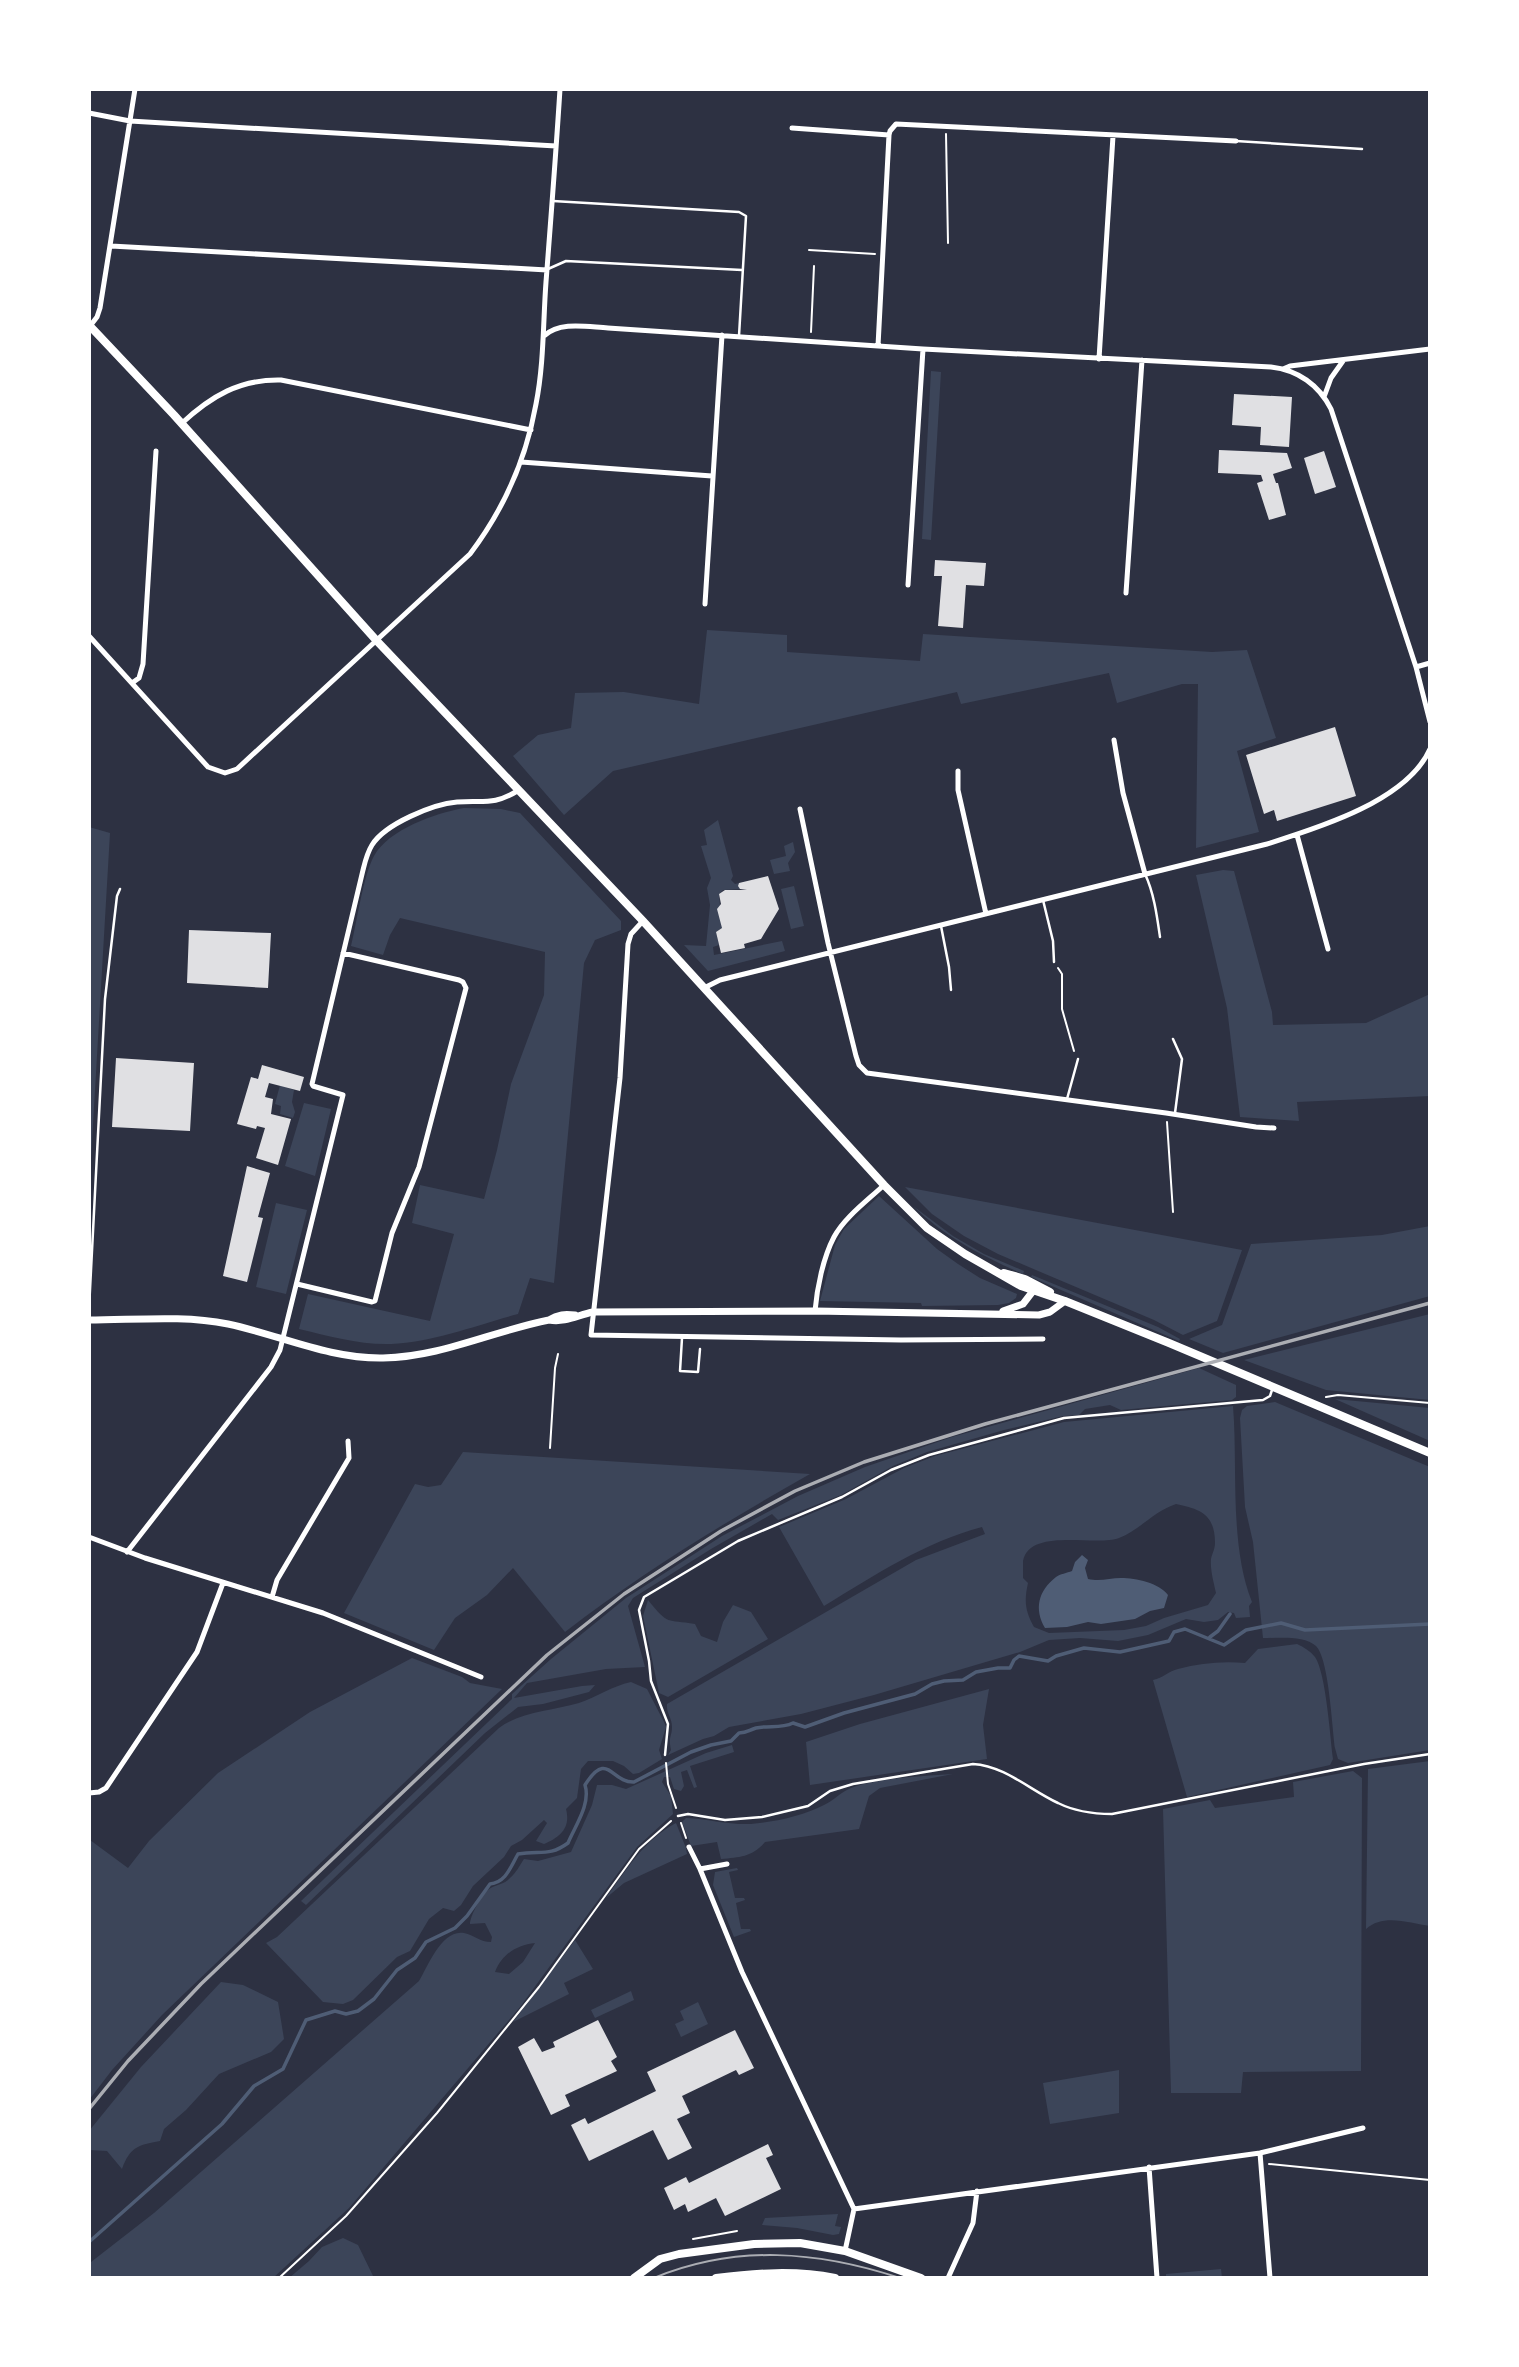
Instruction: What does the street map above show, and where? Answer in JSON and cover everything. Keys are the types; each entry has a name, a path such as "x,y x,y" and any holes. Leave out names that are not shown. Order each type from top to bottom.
{"main road":[{"path":"90,326 376,640 643,921 884,1185 945,1242 1032,1291 1065,1301"},
{"path":"995,1270 1024,1279 1065,1301 1430,1453"},
{"path":"634,2278 660,2259 731,2246 810,2243 845,2251 921,2278"},
{"path":"716,2278 800,2273 835,2278"}],"street":[{"path":"90,326 100,308 135,89"},
{"path":"89,636 208,767 225,773 233,771 245,761 470,554 497,514 521,462 537,402 544,336 560,89"},
{"path":"89,113 130,121 556,146"},
{"path":"878,346 889,135 893,126 901,122 1236,141"},
{"path":"792,128 889,135"},
{"path":"1100,359 1112,136"},
{"path":"111,246 547,270"},
{"path":"544,336 550,330 560,327 1283,369 1310,382 1331,409 1416,667 1430,722"},
{"path":"705,604 722,335"},
{"path":"908,585 923,349"},
{"path":"1283,369 1430,349"},
{"path":"1126,593 1142,360"},
{"path":"1324,397 1343,360"},
{"path":"181,424 222,393 253,381 281,380 531,430"},
{"path":"132,683 139,678 143,664 156,451"},
{"path":"521,462 712,476"},
{"path":"1416,667 1430,663"},
{"path":"1114,740 1123,793 1145,874"},
{"path":"705,988 720,980 1297,835 1382,797 1412,775 1430,749"},
{"path":"958,771 958,790 986,914"},
{"path":"127,1552 271,1367 283,1339 342,1095 312,1084 366,857 377,838 433,807 459,802 500,801 520,790"},
{"path":"800,809 830,954 856,1056 859,1065 867,1073 1275,1128"},
{"path":"1297,835 1328,948"},
{"path":"643,921 631,934 628,944 620,1078 591,1335 901,1340 1043,1339"},
{"path":"297,1284 372,1303 375,1301 392,1233 419,1167 466,988 463,982 344,953"},
{"path":"815,1311 834,1236 884,1185"},
{"path":"989,1313 1019,1306 1027,1301 1032,1291"},
{"path":"89,1320 196,1320 233,1325 346,1356 383,1358 416,1356 452,1349 565,1314 815,1311 1038,1315 1050,1312 1065,1301"},
{"path":"271,1597 277,1580 349,1458 348,1441"},
{"path":"89,1537 127,1552 323,1613 481,1677"},
{"path":"89,1793 106,1788 153,1720 197,1651 223,1583"},
{"path":"689,1847 742,1972 854,2208 845,2251"},
{"path":"700,1869 727,1864"},
{"path":"854,2208 1260,2152 1363,2128"},
{"path":"1260,2152 1270,2278"},
{"path":"1149,2167 1157,2278"},
{"path":"948,2278 973,2223 977,2191"}],"lane":[{"path":"1236,141 1362,149"},
{"path":"553,201 739,212 746,216 739,336"},
{"path":"547,270 566,261 742,270"},
{"path":"1145,874 1158,918 1160,937"},
{"path":"89,1309 105,999 120,889"},
{"path":"1043,900 1053,941 1054,962"},
{"path":"941,926 951,990"},
{"path":"1173,1039 1182,1059 1175,1114"},
{"path":"1067,1099 1078,1059"},
{"path":"683,1337 680,1371 698,1372 700,1349"},
{"path":"665,1755 668,1724 651,1681 639,1610 644,1597 738,1541 842,1497 891,1470 929,1455 1064,1418 1263,1400 1270,1396 1273,1388"},
{"path":"678,1816 688,1814 725,1819 762,1817 808,1805 830,1791 853,1784 973,1764 988,1765 1058,1803 1079,1811 1112,1814 1364,1764 1430,1754"}],"path":[{"path":"946,126 948,243"},
{"path":"809,250 883,254"},
{"path":"811,340 814,266"},
{"path":"1054,962 1062,974 1062,1009 1078,1059"},
{"path":"1167,1113 1173,1212"},
{"path":"550,1448 558,1354"},
{"path":"1324,1398 1338,1395 1430,1403"},
{"path":"665,1755 667,1777 689,1847"},
{"path":"279,2278 346,2216 437,2113 539,1986 639,1849 662,1826 678,1816"},
{"path":"1261,2163 1430,2180"},
{"path":"693,2239 737,2231"}],"shaded area":[{"path":"931,371 941,372 931,540 922,539"},
{"path":"707,630 787,635 787,652 920,661 923,634 1212,652 1247,650 1276,738 1237,751 1259,832 1196,848 1198,684 1182,684 1117,703 1109,673 961,704 957,692 613,771 564,815 513,756 538,735 571,728 575,693 624,692 699,704"},
{"path":"464,808 501,809 520,813 621,921 621,930 595,940 584,963 554,1283 530,1278 518,1314 407,1343 368,1343 299,1329 308,1294 430,1321 454,1234 412,1223 420,1185 484,1199 511,1084 544,995 545,952 400,918 383,955 351,946 370,865 381,846 414,824"},
{"path":"718,820 733,876 731,880 735,884 739,883 738,886 742,889 723,890 719,894 722,928 716,932 719,945 713,947 714,955 782,941 785,951 708,971 684,945 706,946 710,905 707,888 711,878 701,846 707,845 704,830"},
{"path":"89,827 110,833 89,1193"},
{"path":"793,842 795,852 788,863 790,871 774,874 770,860 786,856 784,846"},
{"path":"1223,870 1234,871 1272,1012 1273,1025 1366,1023 1430,994 1430,1096 1297,1102 1299,1121 1240,1117 1227,1008 1196,875"},
{"path":"794,886 804,926 791,929 781,889"},
{"path":"280,1085 294,1090 293,1118 280,1114 281,1106 275,1104"},
{"path":"304,1103 331,1109 315,1176 285,1166"},
{"path":"905,1187 1242,1250 1217,1321 1183,1335 1154,1320 998,1254 964,1236 932,1214"},
{"path":"879,1196 937,1249 980,1278 1017,1294 1016,1298 1009,1303 998,1305 922,1306 921,1303 820,1301 835,1245 844,1229"},
{"path":"276,1203 307,1210 286,1294 256,1287"},
{"path":"913,1206 953,1236 984,1254 1024,1271 1023,1274 965,1245 938,1227"},
{"path":"1430,1226 1430,1296 1223,1353 1189,1339 1222,1325 1251,1244 1382,1235"},
{"path":"1032,1275 1158,1327 1180,1339 1179,1341 1031,1277"},
{"path":"1430,1314 1430,1400 1326,1390 1244,1360"},
{"path":"1199,1368 1236,1385 1236,1397 1232,1400 1121,1410 1110,1405 1085,1409 1079,1415 1063,1416 1004,1430 927,1452 893,1466 841,1495 778,1520 772,1514 711,1549 633,1598 628,1606 645,1667 606,1669 527,1683 514,1698 595,1685 589,1692 543,1704 518,1707 485,1733 306,1905 301,1901 551,1659 626,1598 722,1536 798,1496 865,1467 952,1437"},
{"path":"1335,1399 1430,1408 1430,1441"},
{"path":"1275,1402 1430,1467 1430,1750 1348,1763 1338,1759 1327,1678 1316,1646 1305,1640 1263,1638 1253,1542 1245,1507 1240,1418 1242,1410 1247,1406"},
{"path":"1233,1406 1237,1531 1240,1556 1252,1602 1249,1606 1250,1617 1236,1618 1234,1613 1228,1612 1218,1620 1204,1622 1186,1619 1148,1635 1118,1641 1080,1638 1049,1640 1020,1652 874,1695 801,1714 729,1727 668,1755 671,1750 672,1727 667,1704 916,1560 985,1534 982,1527 940,1541 901,1560 824,1606 779,1527 846,1499 904,1468 935,1456 1064,1422","holes":["1176,1504 1204,1514 1214,1533 1215,1545 1211,1563 1216,1593 1208,1605 1146,1626 1124,1630 1049,1633 1034,1627 1026,1606 1028,1583 1023,1578 1023,1561 1028,1551 1038,1544 1050,1541 1119,1538 1168,1507"]},
{"path":"463,1452 810,1474 685,1548 565,1632 513,1568 487,1595 455,1618 434,1650 344,1613 415,1484 428,1487 441,1485"},
{"path":"1082,1555 1088,1560 1085,1568 1088,1579 1127,1578 1153,1584 1168,1595 1164,1608 1150,1611 1135,1619 1045,1628 1039,1607 1045,1588 1056,1577 1072,1571 1075,1562"},
{"path":"648,1600 664,1618 695,1624 701,1636 717,1642 723,1622 733,1605 751,1612 768,1639 668,1697 659,1693 643,1616"},
{"path":"1297,1644 1315,1657 1322,1676 1333,1759 1330,1765 1187,1797 1153,1680 1195,1665 1245,1663 1258,1649"},
{"path":"412,1658 462,1677 470,1683 502,1689 162,2015 89,2100 90,1840 128,1868 149,1841 218,1773 310,1712"},
{"path":"631,1682 647,1689 664,1722 666,1727 659,1750 662,1759 633,1774 613,1761 588,1761 581,1769 577,1798 566,1809 567,1822 563,1831 544,1844 536,1841 547,1823 544,1820 511,1846 504,1857 473,1886 461,1905 454,1911 443,1908 429,1919 410,1951 397,1957 353,2000 343,2004 323,2002 266,1943 277,1937 499,1728 517,1718 579,1703"},
{"path":"989,1689 983,1725 987,1759 810,1785 806,1742 860,1724"},
{"path":"732,1745 734,1752 690,1766 697,1787 694,1788 687,1770 681,1772 684,1786 681,1791 674,1789 670,1777 664,1777 662,1782 671,1796 673,1814 637,1847 520,2007 349,2208 273,2278 89,2278 91,2262 154,2213 419,1981 442,1942 456,1933 464,1933 491,1942 492,1937 485,1923 470,1924 483,1895 508,1880 524,1859 538,1861 571,1852 592,1805 597,1785 626,1789 706,1753","holes":["535,1943 523,1962 509,1974 495,1972 511,1952"]},
{"path":"1430,1761 1430,1926 1388,1920 1380,1921 1366,1929 1368,1769"},
{"path":"1353,1771 1362,1778 1361,2071 1243,2072 1241,2093 1171,2093 1163,1809 1210,1800 1215,1808 1294,1797 1293,1782"},
{"path":"953,1774 880,1788 869,1796 859,1829 765,1842 755,1851 740,1857 721,1859 717,1842 691,1846 682,1822 686,1818 743,1824 769,1822 816,1809 847,1790 862,1785 901,1778"},
{"path":"676,1823 687,1854 624,1883 606,1898 646,1846"},
{"path":"738,1870 729,1872 735,1898 745,1900 736,1903 741,1929 751,1931 734,1937 713,1885 715,1872"},
{"path":"575,1940 593,1969 564,1983 569,1994 513,2022"},
{"path":"221,1982 243,1985 278,2002 284,2039 271,2052 219,2074 186,2110 164,2129 160,2141 136,2148 128,2156 122,2169 107,2151 89,2150 89,2131 141,2067"},
{"path":"631,1991 634,2000 595,2018 591,2010"},
{"path":"698,2002 708,2024 681,2037 675,2024 684,2020 680,2011"},
{"path":"1119,2070 1119,2113 1050,2124 1043,2083"},
{"path":"838,2214 835,2226 841,2227 839,2234 833,2235 762,2225 765,2218"},
{"path":"343,2238 358,2245 374,2278 289,2278 322,2247"},
{"path":"1221,2269 1222,2278 1166,2278 1166,2274"}],"building":[{"path":"1234,394 1292,397 1289,447 1260,445 1261,427 1232,425"},
{"path":"1219,450 1287,453 1292,468 1273,474 1286,515 1269,520 1257,483 1263,481 1261,475 1218,473"},
{"path":"1324,451 1336,487 1315,494 1304,458"},
{"path":"935,560 986,563 984,586 966,585 963,628 938,626 942,576 934,576"},
{"path":"1335,727 1356,796 1277,821 1274,810 1264,814 1246,755"},
{"path":"768,876 779,909 761,939 744,944 745,948 721,953 716,932 722,928 717,909 721,904 719,894 725,890 747,890 740,889 739,883"},
{"path":"189,930 271,933 268,988 187,983"},
{"path":"116,1058 194,1063 190,1131 112,1127"},
{"path":"262,1065 304,1077 300,1091 269,1083 265,1097 273,1099 271,1114 291,1119 278,1165 256,1158 265,1128 257,1126 256,1129 237,1124 251,1077 258,1079"},
{"path":"247,1166 270,1173 258,1217 263,1218 247,1282 223,1276"},
{"path":"598,2020 617,2057 611,2061 617,2071 565,2095 570,2106 551,2115 518,2047 534,2038 542,2052 555,2047 553,2042"},
{"path":"735,2030 754,2068 739,2075 736,2070 682,2096 690,2113 677,2119 692,2148 668,2160 653,2130 589,2161 571,2125 585,2118 588,2124 656,2091 647,2072"},
{"path":"768,2144 773,2155 766,2158 781,2189 725,2216 716,2198 688,2212 685,2204 674,2210 664,2188 686,2177 689,2183"}],"waterway":[{"path":"1210,1637 1230,1614"},
{"path":"89,2242 222,2124 254,2086 283,2069 306,2020 335,2011 346,2014 358,2011 374,1999 397,1970 415,1958 426,1942 455,1928 490,1884 504,1877 518,1854 550,1852 568,1843 584,1807 585,1785 599,1769 605,1768 626,1781 634,1782 691,1752 731,1741 739,1733 793,1723 805,1727 844,1713 915,1694 932,1684 963,1680 976,1672 1010,1668 1019,1656 1048,1661 1084,1648 1120,1652 1169,1641 1174,1632 1185,1629 1224,1645 1246,1630 1281,1623 1305,1630 1430,1624"}],"tram line":[{"path":"654,2278 716,2260 777,2255 838,2262 900,2278"}],"railway":[{"path":"89,2109 128,2061 201,1984 547,1655 624,1594 721,1531 795,1491 864,1462 985,1424 1430,1303"}]}
